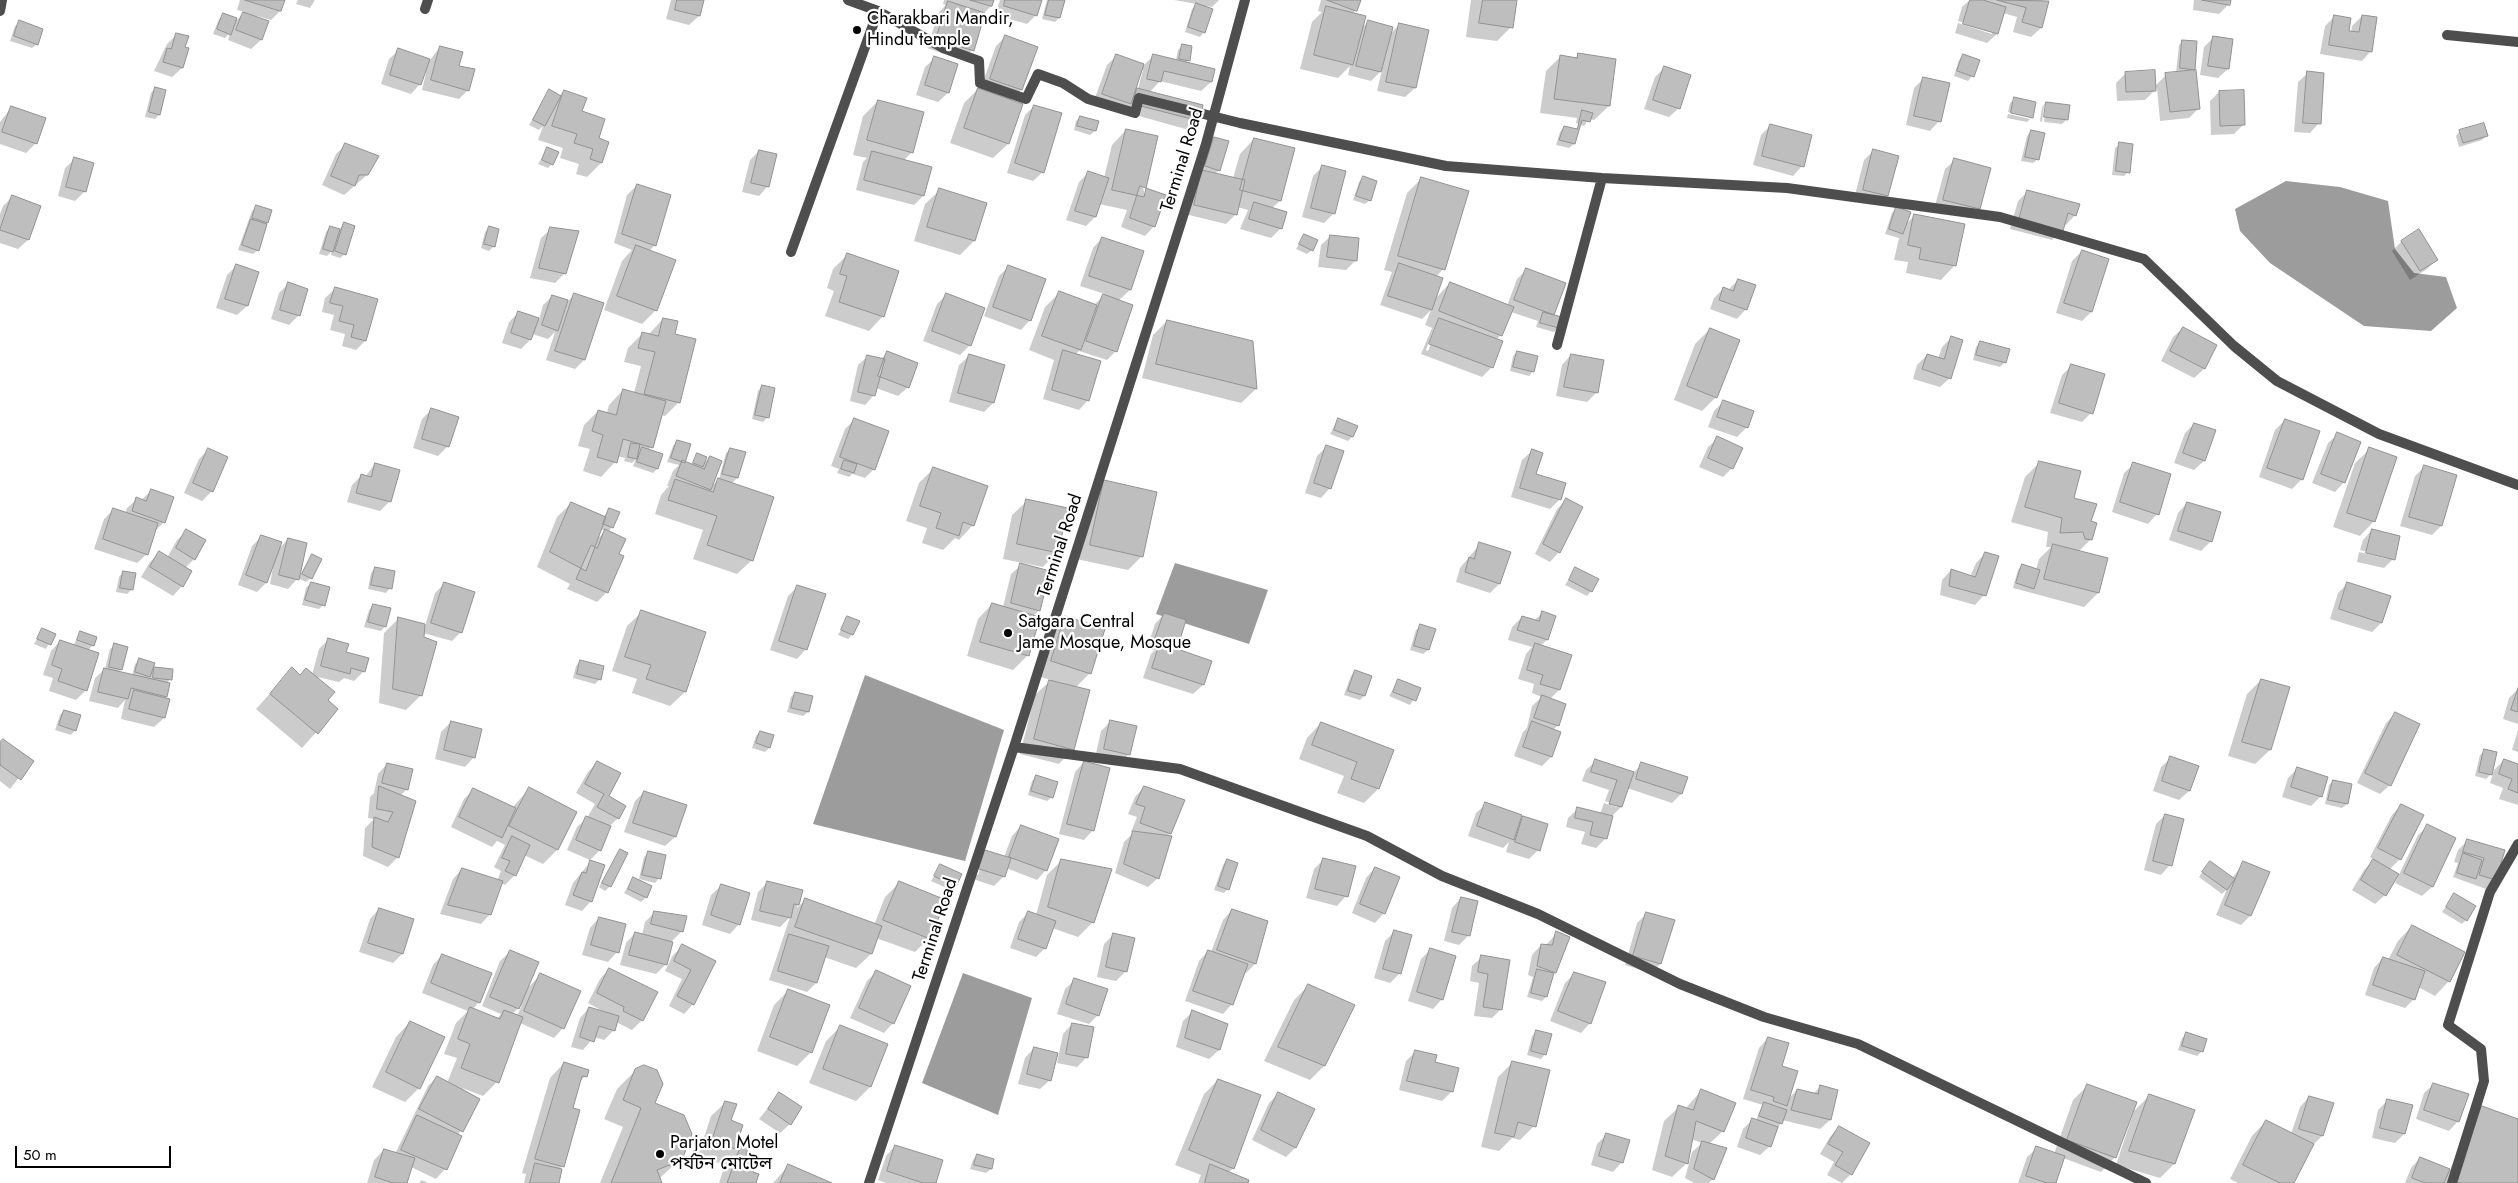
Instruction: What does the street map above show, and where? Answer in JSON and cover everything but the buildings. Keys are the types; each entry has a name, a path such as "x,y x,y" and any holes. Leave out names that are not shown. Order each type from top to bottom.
{"street":[{"path":"0,11 2,0"},
{"path":"848,0 878,11 943,48 979,60 980,83 1026,100 1038,74 1063,83 1088,99 1135,112 1139,98 1214,117 1446,166 1602,178 1786,188 1906,202 2000,217 2144,259 2234,346 2277,381 2379,434 2518,485"},
{"name":"Terminal Road","path":"869,1183 1014,746 1214,117 1245,0"},
{"path":"791,252 878,11"},
{"path":"2447,35 2518,42"},
{"path":"1557,345 1602,178"},
{"path":"1014,746 1180,769 1366,836 1442,876 1538,914 1680,984 1764,1017 1858,1044 2146,1183"},
{"path":"2452,1183 2484,1081 2481,1049 2448,1026 2490,892 2518,844"}],"shaded area":[{"path":"2286,181 2340,187 2388,201 2395,249 2414,273 2446,277 2457,308 2431,331 2364,326 2270,263 2240,231 2235,209"},
{"path":"1175,563 1268,590 1249,644 1156,614"},
{"path":"865,675 1004,730 965,861 813,824"},
{"path":"963,973 1032,998 998,1115 922,1083"}],"place":[{"name":"Charakbari Mandir, Hindu temple","path":"857,30"},
{"name":"Satgara Central Jame Mosque, Mosque","path":"1008,633"},
{"name":"Parjaton Motel পর্যটন মোটেল","path":"660,1154"}]}
